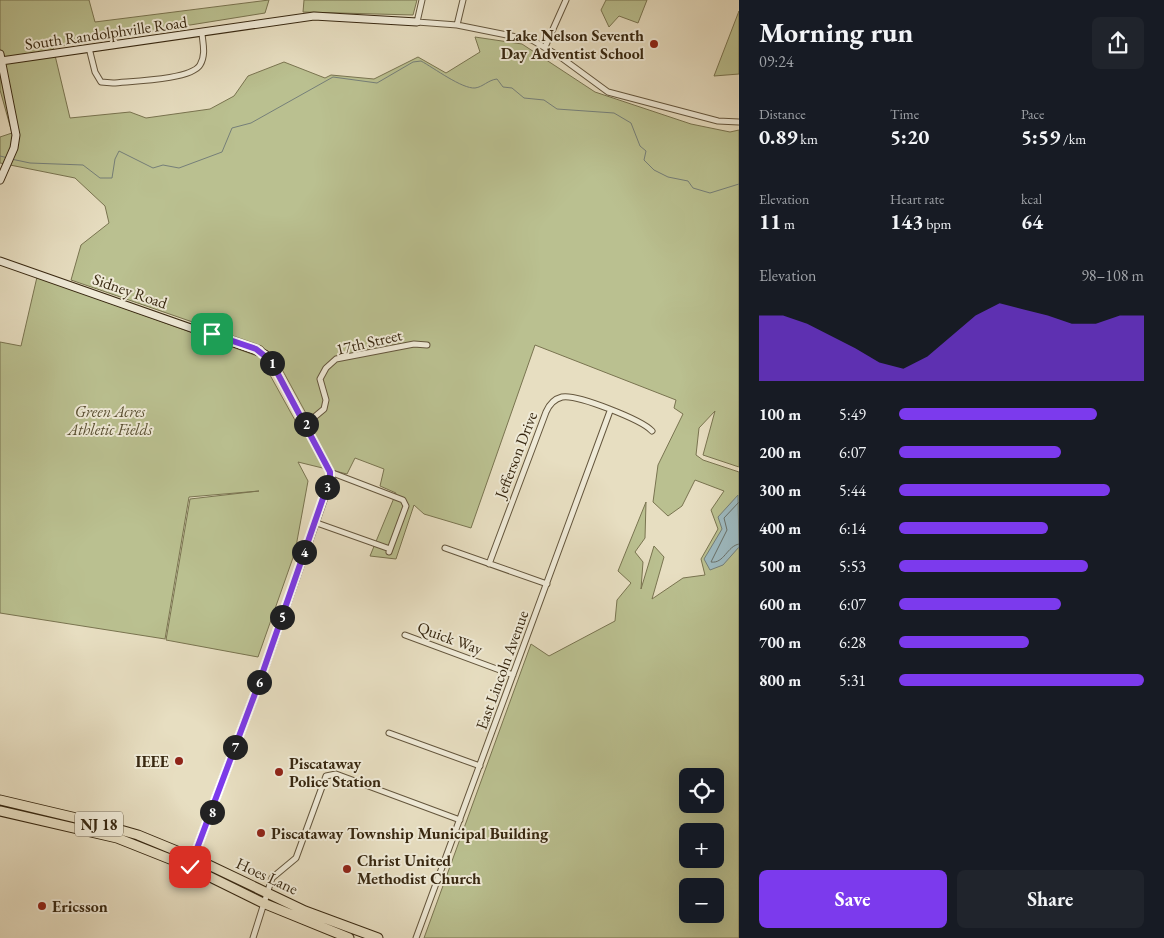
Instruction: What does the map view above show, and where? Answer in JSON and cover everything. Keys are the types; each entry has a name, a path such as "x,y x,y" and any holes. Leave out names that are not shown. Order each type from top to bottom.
{"highway":[{"name":"Hoes Lane","path":"0,800 115,828 192,863 263,903 349,938"},
{"name":"Hoes Lane","path":"0,811 117,838 192,863 266,892 305,911 378,938"}],"street":[{"path":"417,22 422,0"},
{"path":"457,25 463,0"},
{"path":"545,47 566,0"},
{"name":"South Randolphville Road","path":"1,57 202,34 314,16 457,25 532,40 545,47 608,92 718,121 739,122"},
{"path":"89,48 95,72 101,82 112,83 189,74 199,66 204,53 202,34"},
{"path":"0,180 16,135 1,57"},
{"name":"Sidney Road","path":"0,262 256,349 271,361 330,472"},
{"name":"17th Street","path":"306,424 324,409 326,400 320,379 326,368 336,359 414,344 426,345"},
{"name":"Jefferson Drive","path":"489,564 546,412 552,402 562,397 571,397 642,423 652,431"},
{"name":"East Lincoln Avenue","path":"416,938 610,410"},
{"path":"192,863 259,683 314,522 328,486 330,472 401,498 406,506 389,551 314,522"},
{"path":"445,548 547,584"},
{"name":"Quick Way","path":"405,634 513,675"},
{"path":"389,733 480,766"},
{"path":"253,938 266,892 274,876 296,858 323,781 331,774 336,774 460,820"}],"green space":[{"name":"Green Acres Athletic Fields","path":"0,0 89,0 95,22 269,0 265,13 53,47 70,118 130,112 146,118 210,109 234,96 248,76 284,62 325,78 331,75 374,79 418,57 446,73 480,52 475,37 522,44 595,92 691,124 730,132 739,130 739,467 703,455 715,411 699,428 696,455 703,460 739,472 739,938 424,938 531,644 549,656 615,621 617,600 631,583 618,571 646,502 645,538 635,552 643,562 641,589 654,546 664,557 652,599 683,578 705,575 701,559 718,529 711,510 724,491 695,480 682,506 668,516 653,502 658,465 683,414 674,408 676,400 535,345 471,528 424,514 414,505 396,559 370,556 396,493 380,486 384,469 355,458 347,474 298,462 308,481 295,552 258,657 166,640 190,499 259,491 189,497 165,639 0,613 0,342 21,346 37,277 260,357 296,422 308,417 278,362 262,346 71,280 81,245 109,223 105,206 75,178 0,163 0,137 12,133 0,90"},
{"path":"304,0 417,0 413,15 303,12"},
{"path":"606,0 647,0 638,23 619,16 609,27 601,10"},
{"path":"739,11 739,74 714,76"}],"water":[{"path":"738,495 739,547 723,565 710,570 704,559 722,529 718,517"}],"waterway":[{"path":"11,159 30,163 83,165 100,178 112,178 115,159 119,151 153,168 163,165 179,168 222,152 232,128 251,123 333,77 377,83 413,62 421,61 456,82 469,87 475,88 497,79 503,87 512,88 524,98 544,100 557,109 614,113 631,123 640,146 646,151 644,160 654,170 668,177 688,181 693,188 710,193 739,184"},
{"path":"0,156 8,158"}],"place":[{"name":"Lake Nelson Seventh Day Adventist School","path":"654,44"},
{"name":"IEEE","path":"179,761"},
{"name":"Piscataway Police Station","path":"279,772"},
{"name":"Piscataway Township Municipal Building","path":"261,833"},
{"name":"Christ United Methodist Church","path":"347,869"},
{"name":"Ericsson","path":"42,906"}],"route":[{"path":"190,867 259,683 330,478 330,472 306,424 271,361 265,354 256,349 212,334"}]}
